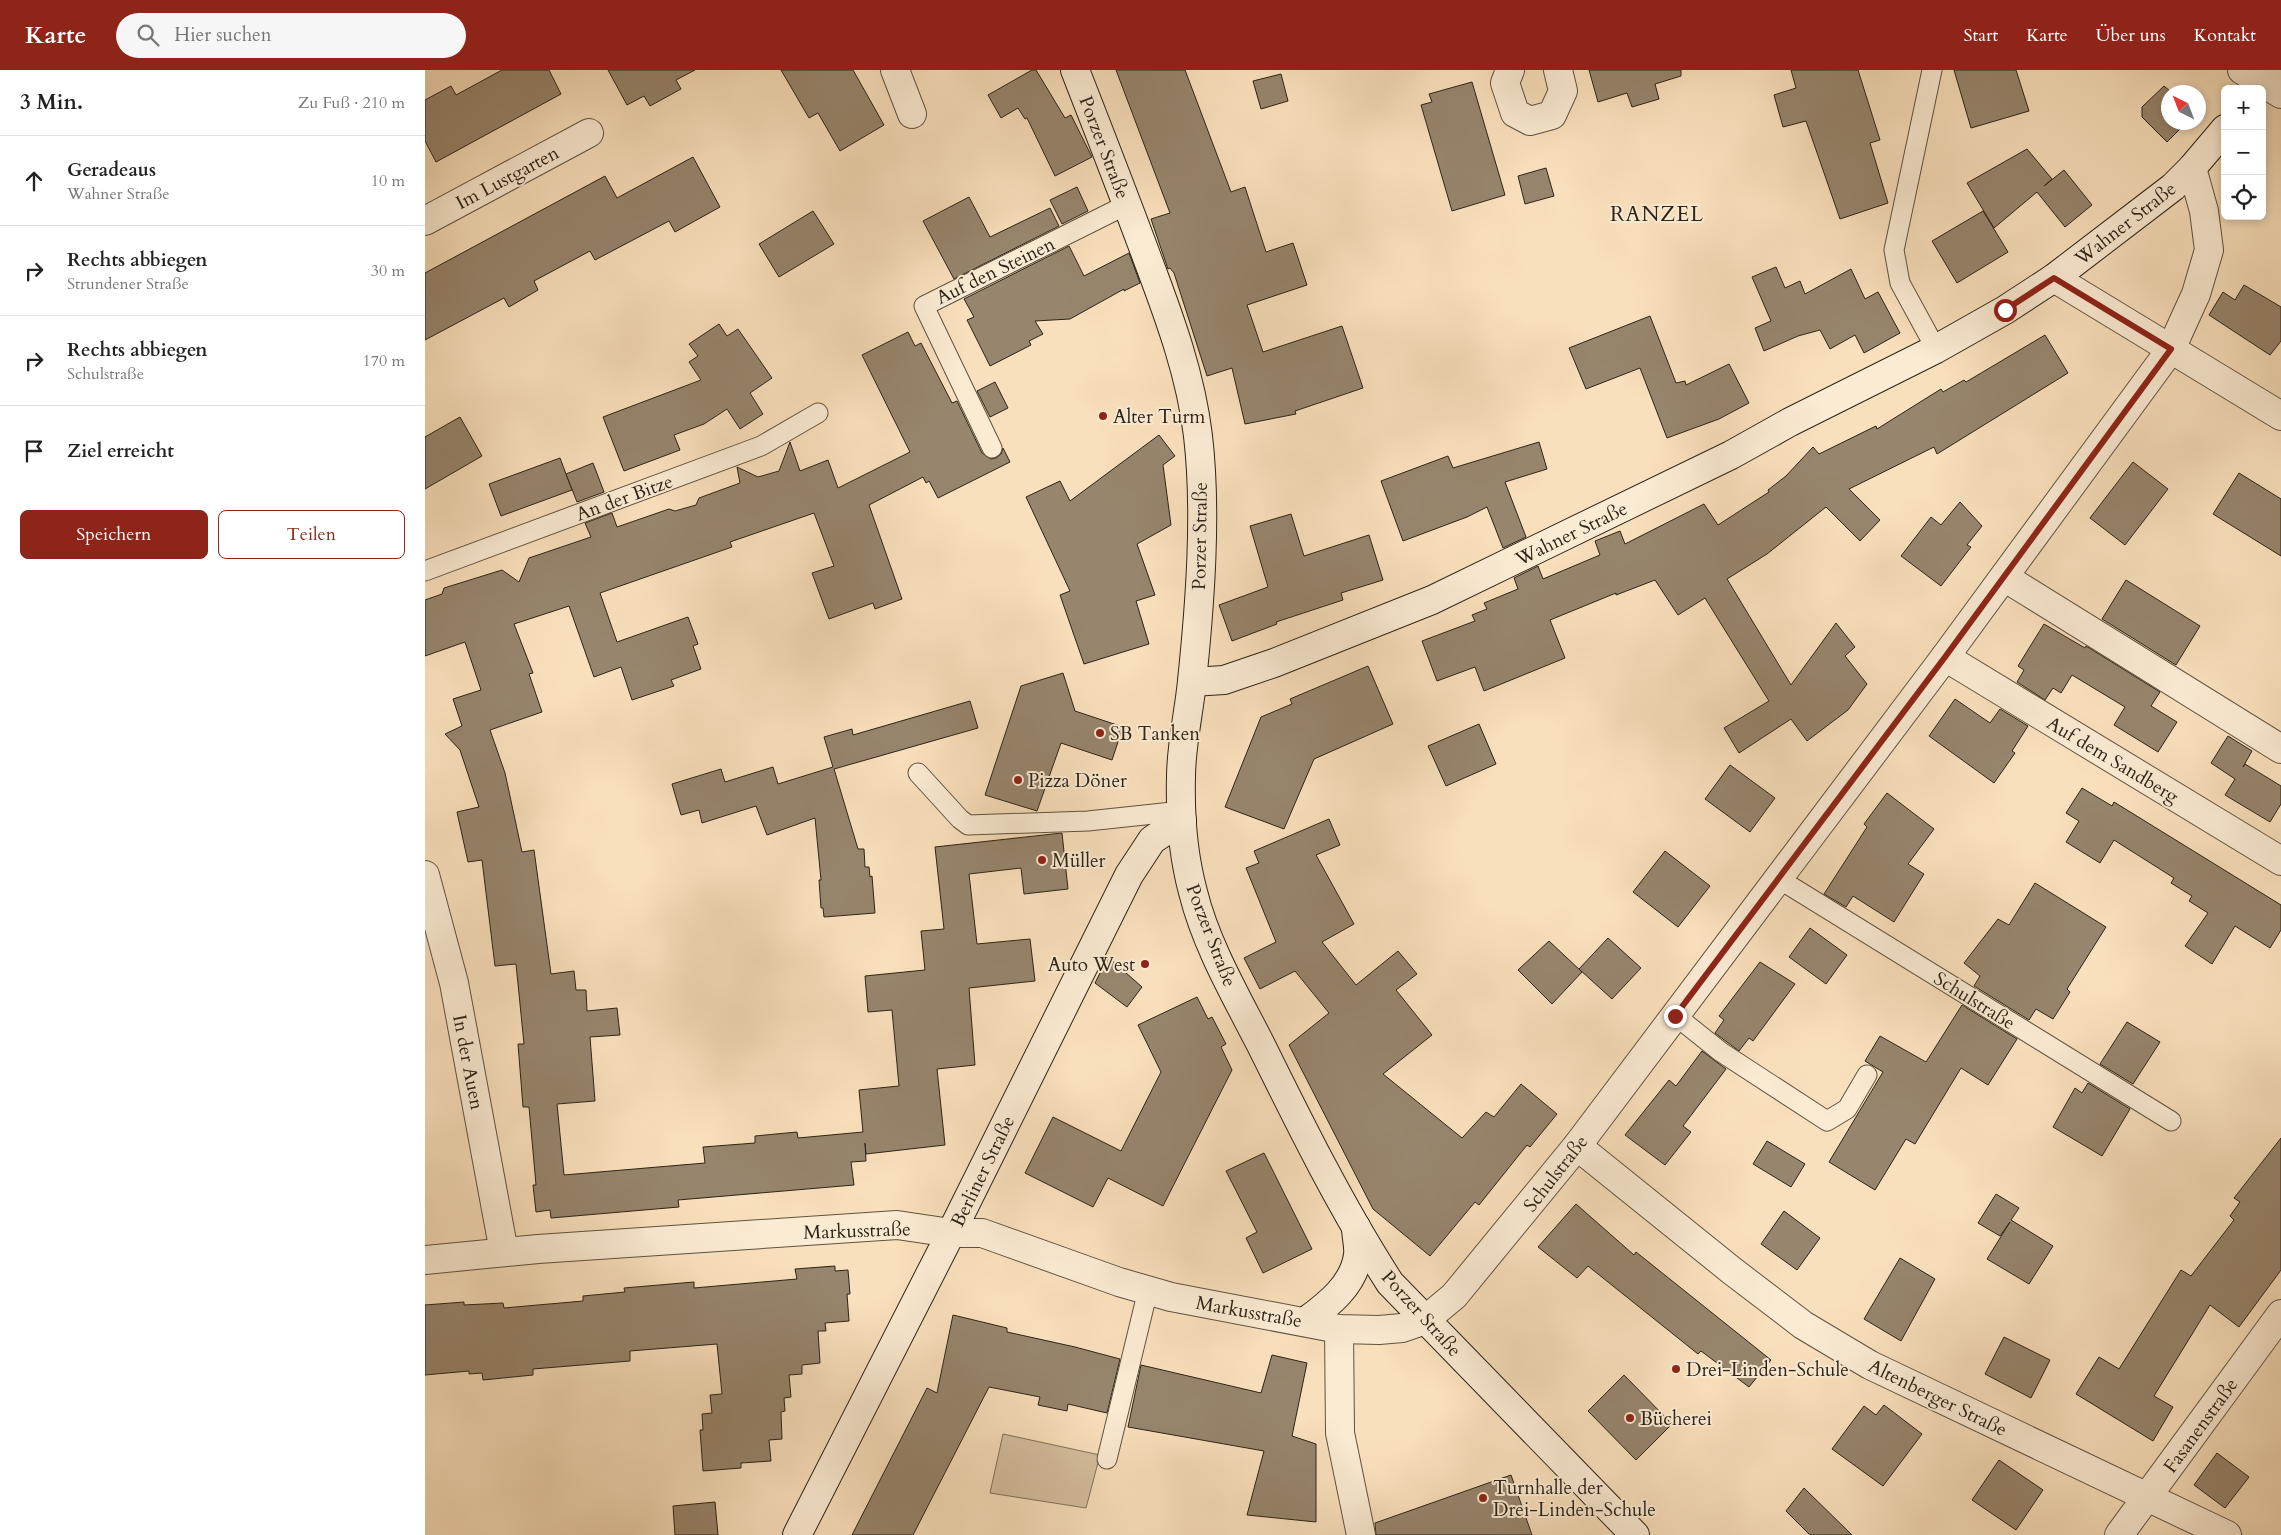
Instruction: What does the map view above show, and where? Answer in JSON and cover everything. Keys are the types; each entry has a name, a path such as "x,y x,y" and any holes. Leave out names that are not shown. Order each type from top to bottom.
{"street":[{"path":"895,70 912,114"},
{"name":"Porzer Straße","path":"1075,70 1182,354 1198,435 1201,542 1192,682 1181,771 1184,848 1193,894 1229,981 1297,1118 1355,1227 1390,1283 1635,1535"},
{"path":"1510,70 1505,83 1515,113 1530,121 1552,115 1563,91 1558,70"},
{"name":"Wahner Straße","path":"1192,682 1224,680 1273,663 1432,600 1731,455 1790,422 1936,348 2005,310 2054,278 2173,187 2224,130"},
{"name":"Im Lustgarten","path":"425,221 589,133"},
{"name":"Schulstraße","path":"1425,1320 1454,1296 1577,1146 1945,657 2171,349 2196,294 2209,250 2204,210 2192,168"},
{"path":"2054,278 2281,416"},
{"path":"2004,577 2281,749"},
{"name":"Auf dem Sandberg","path":"1945,657 2281,861"},
{"name":"Berliner Straße","path":"797,1535 951,1234 1129,875 1153,840 1182,815"},
{"name":"In der Auen","path":"425,874 454,983 504,1252"},
{"name":"Altenberger Straße","path":"1577,1146 1731,1270 1803,1325 1870,1365 2227,1535"},
{"name":"Markusstraße","path":"425,1260 504,1252 897,1225 951,1234 982,1233 1171,1297 1339,1329 1379,1330 1402,1328 1425,1320"},
{"path":"1306,1322 1338,1296 1349,1278 1358,1255 1355,1227"},
{"name":"Fasanenstraße","path":"2119,1535 2281,1314"},
{"path":"1339,1329 1340,1433 1361,1535"}],"lane":[{"path":"1932,70 1894,250 1900,283 1936,348"},
{"name":"Auf den Steinen","path":"992,448 924,306 1127,204"},
{"name":"An der Bitze","path":"425,571 761,446 818,413"},
{"path":"918,773 959,818 968,825 1088,821 1182,815"},
{"name":"Schulstraße","path":"1779,878 2171,1121"},
{"path":"1675,1016 1721,1052 1827,1121 1847,1109 1867,1075"},
{"path":"1107,1459 1148,1290"}],"shaded area":[{"path":"1003,1434 1100,1455 1086,1508 990,1493"}],"building":[{"path":"502,70 549,70 561,94 436,162 425,141 425,100 451,86 456,95"},
{"path":"608,70 695,70 676,80 681,89 650,106 644,96 627,105"},
{"path":"781,70 853,70 884,125 840,151 818,113 809,118"},
{"path":"1032,70 1036,70 1065,118 1071,115 1092,157 1055,176 1027,118 1025,119 1018,108 1001,118 988,95"},
{"path":"1116,70 1185,70 1231,192 1245,187 1266,252 1293,243 1307,285 1247,305 1263,352 1342,326 1363,388 1295,411 1296,414 1245,424 1232,368 1207,376 1174,273 1170,268 1168,269 1151,219 1170,213"},
{"path":"1589,70 1681,70 1681,76 1655,84 1659,99 1632,107 1627,93 1598,102"},
{"path":"1791,70 1858,70 1880,140 1870,143 1888,203 1840,219 1806,121 1783,127 1774,95 1796,88"},
{"path":"1954,70 2016,70 2029,111 1971,128"},
{"path":"1281,74 1288,101 1261,109 1253,81"},
{"path":"1472,82 1505,195 1452,211 1421,105 1432,102 1429,94"},
{"path":"2161,89 2161,130 2179,130 2167,142 2142,117 2142,107"},
{"path":"2027,149 2052,179 2044,186 2064,170 2092,205 2065,227 2037,192 1994,228 1967,183"},
{"path":"693,157 720,207 675,232 669,221 595,260 590,251 534,281 538,290 509,307 504,298 425,340 425,273 605,176 617,198"},
{"path":"1546,168 1554,196 1525,204 1518,176"},
{"path":"1077,187 1088,211 1062,224 1050,200"},
{"path":"969,197 990,237 1050,208 1059,226 954,279 923,221"},
{"path":"813,211 834,244 779,277 759,244"},
{"path":"1983,211 2008,252 1957,283 1932,241"},
{"path":"1069,246 1084,276 1129,253 1140,283 1124,291 1124,289 1070,319 1035,321 1043,334 1029,341 1031,345 990,366 967,320 974,317 964,299"},
{"path":"1776,267 1785,288 1800,281 1805,294 1851,269 1865,299 1878,292 1900,333 1864,353 1855,335 1830,349 1820,330 1798,336 1764,351 1755,328 1771,321 1752,277"},
{"path":"2244,285 2281,307 2281,341 2270,355 2209,315 2223,292 2235,300"},
{"path":"1650,316 1676,383 1685,381 1686,385 1729,364 1749,403 1719,419 1667,438 1640,368 1586,389 1569,348"},
{"path":"719,324 727,336 738,329 772,378 750,393 763,414 740,429 727,409 704,424 674,435 680,450 624,471 603,417 701,380 689,362 698,356 689,344"},
{"path":"908,332 915,346 921,343 952,403 957,401 982,453 991,459 996,458 1001,454 1003,448 1010,462 938,498 929,481 926,483 923,477 869,505 902,599 875,609 873,603 829,619 812,573 834,566 814,513 730,542 732,547 600,593 617,642 688,617 698,644 693,646 701,669 671,680 674,686 632,700 621,667 594,677 569,606 514,624 533,673 529,674 542,712 490,730 505,773 522,852 534,850 551,974 574,971 576,990 586,990 587,1011 617,1008 620,1035 590,1037 595,1101 557,1104 564,1175 705,1163 703,1147 755,1143 755,1136 797,1132 798,1138 863,1132 859,1090 899,1086 892,1010 868,1012 865,976 925,970 921,931 944,929 935,847 1062,833 1068,889 1024,894 1021,868 969,874 977,944 1030,939 1035,981 969,988 975,1065 937,1069 945,1145 866,1154 865,1143 866,1161 851,1162 854,1185 678,1200 679,1207 551,1218 550,1210 536,1212 533,1185 536,1185 529,1107 523,1107 518,1044 524,1044 516,964 495,966 482,860 468,862 457,812 479,807 460,750 445,734 462,726 453,699 481,690 465,642 425,656 425,600 442,594 444,588 502,570 519,582 529,558 591,537 585,523 612,513 617,527 669,509 675,511 696,505 699,498 740,483 737,467 758,477 779,471 790,442 800,471 828,460 838,488 910,452 862,355"},
{"path":"2045,335 2068,373 1937,454 1934,447 1849,489 1880,520 1860,541 1826,507 1767,554 1727,579 1791,685 1836,623 1855,647 1845,656 1867,684 1848,710 1807,741 1791,719 1739,753 1724,728 1769,701 1705,598 1678,615 1655,580 1616,595 1616,593 1550,620 1565,658 1484,691 1475,667 1437,681 1422,641 1475,621 1472,615 1487,609 1484,603 1518,589 1514,578 1538,566 1543,579 1600,555 1595,541 1620,531 1625,544 1704,504 1718,525 1769,492 1768,490 1786,476 1813,447 1819,454 1876,426 1877,429 1941,389 1943,392 1964,380 1966,382"},
{"path":"995,382 1008,408 990,417 977,391"},
{"path":"460,417 482,456 425,489 425,437"},
{"path":"1159,435 1175,456 1163,465 1171,525 1137,544 1155,595 1136,601 1149,644 1084,664 1060,595 1070,591 1026,497 1060,481 1070,501"},
{"path":"1539,442 1547,469 1505,482 1526,537 1503,548 1487,507 1467,517 1403,541 1381,481 1448,456 1453,468"},
{"path":"560,458 572,490 501,516 489,484"},
{"path":"2133,462 2168,489 2125,545 2090,518"},
{"path":"593,463 604,492 577,502 566,474"},
{"path":"2239,473 2281,499 2281,556 2213,514"},
{"path":"1960,502 1982,526 1967,545 1971,547 1941,586 1901,556 1931,517 1941,525"},
{"path":"1291,514 1304,556 1369,535 1383,580 1341,593 1343,600 1276,622 1277,624 1232,641 1219,605 1268,587 1250,526"},
{"path":"2126,580 2200,626 2176,665 2102,619"},
{"path":"2044,624 2085,648 2086,646 2160,692 2151,706 2177,722 2158,752 2114,725 2125,707 2072,675 2061,693 2053,688 2045,700 2017,682 2024,670 2018,666"},
{"path":"1368,666 1393,724 1314,759 1284,829 1225,807 1261,717 1292,704 1290,699"},
{"path":"1063,673 1075,711 1123,727 1112,760 1061,743 1037,811 985,795 1021,686"},
{"path":"1955,699 1990,723 2000,709 2028,726 2012,751 2015,753 1994,783 1929,736"},
{"path":"970,701 978,728 834,769 858,849 864,849 865,867 869,867 870,877 872,876 875,913 824,917 823,908 821,908 819,880 821,880 815,818 767,835 756,806 702,823 699,810 681,815 672,784 721,769 725,782 773,767 778,784 833,767 824,737 852,729 853,735"},
{"path":"1479,724 1496,764 1446,786 1428,746"},
{"path":"2228,736 2252,751 2243,767 2245,764 2281,786 2281,804 2270,822 2225,795 2235,779 2211,763"},
{"path":"1730,765 1775,798 1750,832 1705,799"},
{"path":"2082,788 2112,806 2114,802 2281,905 2281,930 2270,948 2235,926 2212,964 2185,946 2208,913 2189,901 2192,896 2171,883 2174,878 2114,840 2100,863 2066,842 2079,821 2066,813"},
{"path":"1887,793 1934,829 1908,864 1924,874 1894,922 1853,896 1846,907 1824,894 1867,827 1864,824"},
{"path":"1329,819 1340,845 1316,855 1354,924 1322,942 1356,985 1398,951 1417,974 1396,990 1432,1035 1383,1074 1462,1138 1486,1112 1494,1117 1521,1084 1557,1114 1530,1147 1527,1145 1479,1205 1475,1202 1430,1256 1373,1209 1289,1045 1329,1013 1295,971 1260,989 1244,958 1276,942 1246,868 1259,863 1254,851"},
{"path":"1665,851 1710,886 1678,927 1633,892"},
{"path":"2035,883 2106,927 2067,989 2070,992 2053,1019 2036,1009 2029,1020 1974,986 1980,976 1964,963 1998,919 2009,925"},
{"path":"1810,928 1847,955 1826,984 1789,957"},
{"path":"1608,938 1641,968 1612,999 1579,969"},
{"path":"1549,941 1582,972 1552,1004 1518,970"},
{"path":"1108,957 1142,987 1127,1007 1095,983"},
{"path":"1760,962 1795,984 1753,1041 1749,1038 1739,1051 1715,1033 1724,1020 1719,1016"},
{"path":"1197,997 1208,1019 1212,1017 1226,1044 1221,1047 1232,1070 1163,1206 1108,1178 1093,1207 1025,1173 1053,1117 1121,1151 1161,1072 1138,1025"},
{"path":"1962,1005 2017,1039 1988,1085 1961,1068 1915,1144 1906,1139 1875,1190 1829,1162 1883,1072 1865,1061 1880,1036 1926,1062"},
{"path":"2127,1022 2160,1042 2133,1084 2100,1064"},
{"path":"1702,1051 1726,1069 1683,1126 1691,1132 1665,1165 1625,1135 1669,1080 1676,1086"},
{"path":"2088,1083 2130,1109 2102,1156 2053,1127 2075,1088 2082,1093"},
{"path":"2281,1138 2281,1270 2239,1327 2210,1305 2154,1396 2173,1407 2153,1441 2076,1394 2099,1357 2119,1369 2181,1270 2191,1276 2234,1220 2230,1216 2240,1202 2234,1198"},
{"path":"1767,1141 1805,1164 1791,1187 1753,1164"},
{"path":"1264,1153 1312,1249 1263,1273 1246,1238 1257,1232 1226,1171"},
{"path":"1996,1194 2019,1208 2011,1220 2053,1246 2029,1284 1987,1259 2010,1222 2000,1236 1978,1223"},
{"name":"Drei-Linden-Schule","path":"1576,1204 1634,1255 1636,1252 1771,1360 1749,1387 1701,1351 1698,1354 1588,1266 1577,1278 1538,1247"},
{"path":"1784,1211 1820,1238 1797,1270 1761,1244"},
{"path":"1900,1258 1935,1279 1901,1341 1864,1319"},
{"path":"835,1266 835,1271 848,1270 850,1294 847,1294 849,1321 825,1323 826,1331 818,1331 820,1363 802,1365 802,1374 789,1375 791,1397 784,1398 785,1411 781,1412 782,1439 769,1440 771,1461 741,1463 741,1468 703,1471 700,1430 703,1430 702,1414 712,1413 710,1395 722,1394 717,1344 630,1351 630,1361 533,1369 533,1375 483,1380 482,1373 469,1374 469,1371 425,1375 425,1305 464,1302 464,1305 503,1303 504,1308 583,1301 583,1296 625,1292 624,1288 694,1282 694,1288 797,1279 795,1269"},
{"path":"953,1315 1007,1328 1007,1332 1120,1359 1107,1413 1068,1404 1067,1411 1038,1405 1040,1397 989,1387 913,1535 852,1535 927,1388 937,1393"},
{"path":"2004,1337 2050,1360 2031,1398 1985,1374"},
{"path":"1272,1355 1307,1363 1292,1436 1316,1444 1316,1522 1247,1515 1264,1451 1128,1427 1141,1365 1261,1393"},
{"name":"Bücherei","path":"1624,1375 1672,1424 1636,1460 1588,1411"},
{"path":"1884,1405 1922,1434 1883,1486 1832,1449 1864,1406 1876,1415"},
{"path":"2217,1453 2249,1477 2225,1508 2194,1485"},
{"path":"1999,1460 2043,1490 2016,1530 1972,1500"},
{"name":"Turnhalle der Drei-Linden-Schule","path":"1511,1475 1532,1535 1376,1535 1375,1523"},
{"path":"1804,1488 1852,1535 1810,1535 1786,1511"},
{"path":"715,1502 718,1535 675,1535 673,1506"}],"place":[{"name":"Alter Turm","path":"1103,416"},
{"name":"SB Tanken","path":"1100,733"},
{"name":"Pizza Döner","path":"1018,780"},
{"name":"Müller","path":"1042,860"},
{"name":"Auto West","path":"1145,964"},
{"name":"Drei-Linden-Schule","path":"1676,1369"},
{"name":"Bücherei","path":"1630,1418"},
{"name":"Turnhalle der Drei-Linden-Schule","path":"1483,1498"}],"district":[{"name":"RANZEL","path":"1657,214"}],"route":[{"path":"1675,1016 1945,657 2171,349 2054,278 2005,310"}]}
